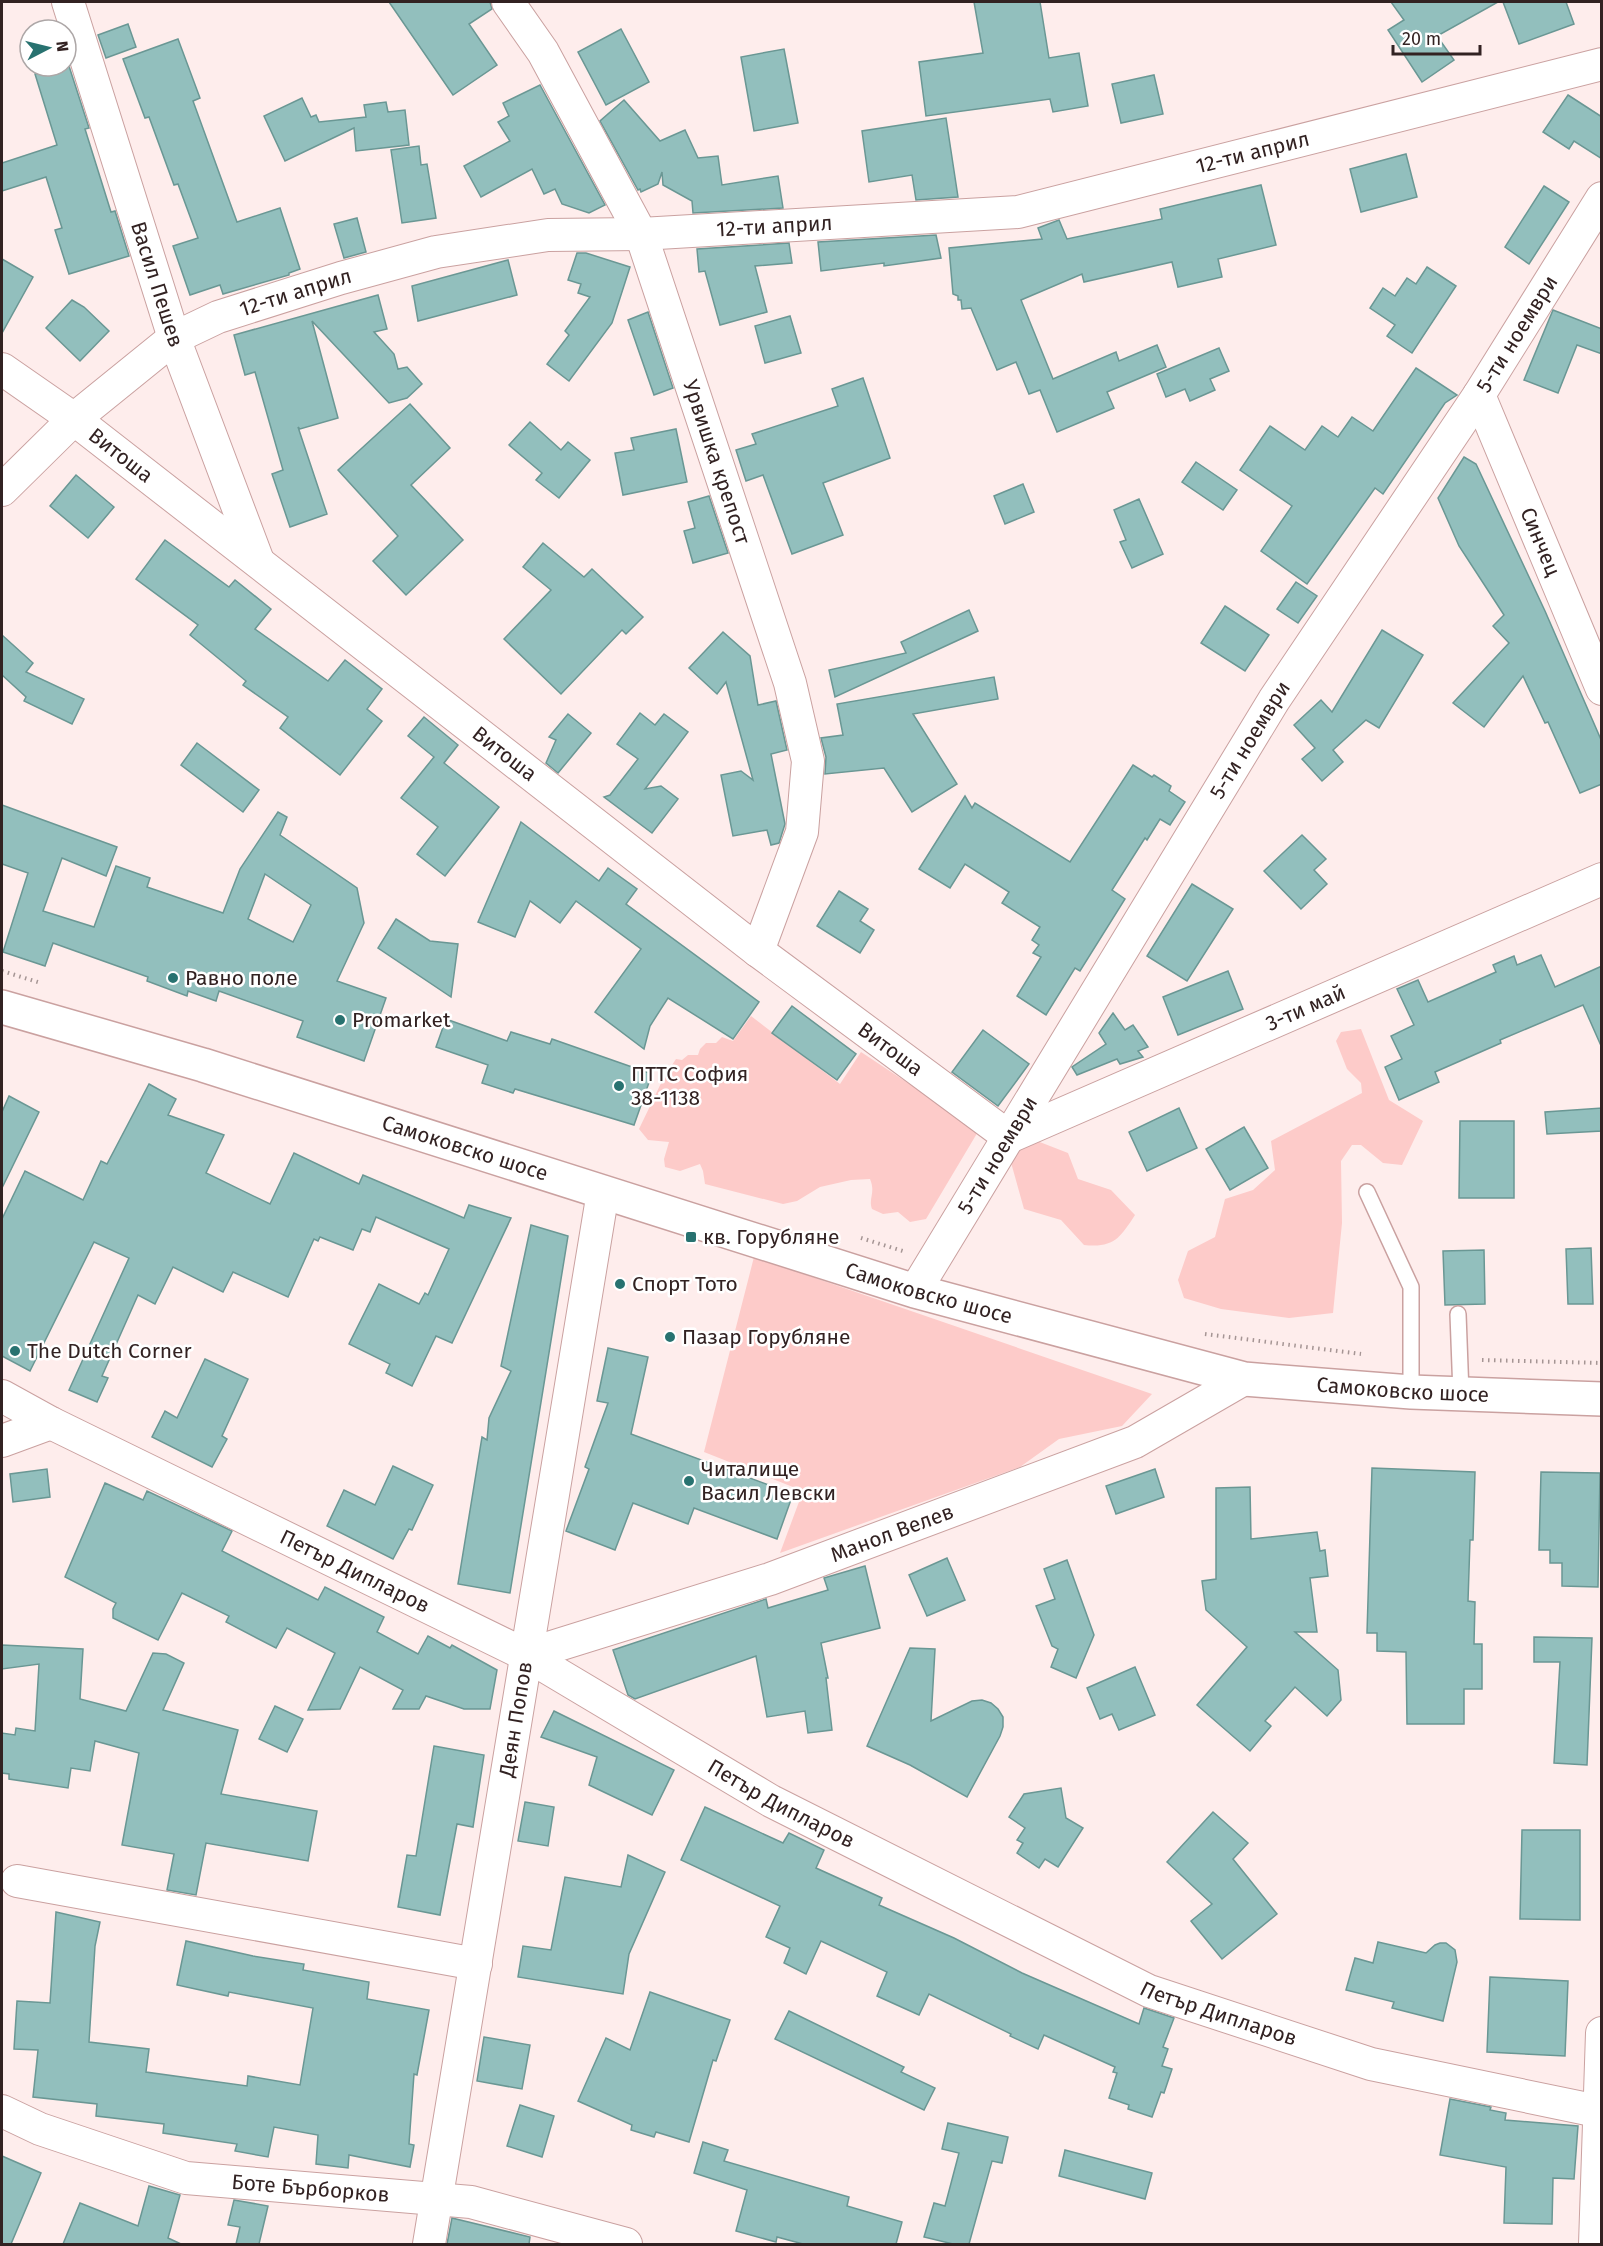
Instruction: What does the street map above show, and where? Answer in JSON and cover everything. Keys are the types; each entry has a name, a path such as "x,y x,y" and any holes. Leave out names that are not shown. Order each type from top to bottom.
{"main road":[{"name":"Самоковско шосе","path":"2,1007 203,1065 915,1291 1244,1379 1411,1392 1602,1400"}],"street":[{"name":"Васил Пешев","path":"68,2 174,338 258,561"},
{"name":"Урвишка крепост","path":"508,2 543,52 641,234 790,683 808,761 802,832 758,951"},
{"name":"12-ти април","path":"2,490 74,419 174,338 218,317 340,278 436,252 548,235 641,234 1018,212 1602,64"},
{"name":"5-ти ноември","path":"915,1291 1274,700 1479,395 1602,198"},
{"name":"Витоша","path":"2,369 74,419 758,951 1009,1137"},
{"name":"Синчец","path":"1479,395 1602,689"},
{"name":"3-ти май","path":"1009,1137 1602,879"},
{"name":"Деян Попов","path":"429,2244 603,1192"},
{"name":"Манол Велев","path":"526,1655 770,1579 1135,1442 1244,1379"},
{"name":"Петър Дипларов","path":"2,1396 51,1423 526,1655 771,1801 1149,1991 1371,2064 1600,2112"},
{"path":"2,1441 51,1423"},
{"path":"17,1881 476,1964"},
{"path":"1595,2244 1602,2033"},
{"name":"Боте Бърборков","path":"2,2111 40,2129 186,2178 471,2202 626,2244"}],"lane":[{"path":"1367,1192 1411,1287 1411,1392"},
{"path":"1458,1314 1461,1394"}],"path":[{"path":"854,1236 934,1260"},
{"path":"1197,1333 1361,1354"},
{"path":"1460,1359 1602,1363"}],"shaded area":[{"path":"751,1016 840,1084 861,1052 979,1130 926,1219 910,1222 898,1212 883,1214 872,1209 870,1179 851,1180 820,1187 797,1201 783,1204 705,1184 700,1164 680,1171 665,1167 664,1159 669,1142 648,1140 639,1129 664,1077 676,1059 682,1060 688,1055 698,1055 706,1043 716,1043 722,1037 733,1041"},
{"path":"1361,1029 1389,1100 1423,1121 1402,1165 1383,1163 1361,1145 1352,1145 1341,1161 1342,1223 1333,1313 1289,1318 1221,1309 1184,1298 1178,1280 1188,1251 1215,1237 1225,1199 1253,1190 1275,1170 1271,1141 1362,1093 1361,1083 1347,1069 1336,1041 1341,1032"},
{"path":"1032,1139 1068,1153 1078,1179 1111,1190 1135,1215 1115,1240 1103,1245 1084,1245 1061,1220 1024,1209 1010,1159"},
{"path":"754,1257 1152,1394 1122,1426 1059,1439 1020,1467 780,1553 803,1491 704,1452"}],"building":[{"path":"389,2 490,2 492,9 469,24 497,65 453,95"},
{"path":"974,2 1040,2 1049,58 1079,53 1088,106 1053,112 1050,99 926,116 919,62 983,53"},
{"path":"1391,2 1498,2 1437,36 1454,60 1422,82 1388,30 1404,20"},
{"path":"1503,2 1566,2 1574,24 1519,44"},
{"path":"128,24 136,47 106,58 98,35"},
{"path":"621,29 649,82 606,105 578,52"},
{"path":"178,39 200,98 193,101 237,222 280,208 300,269 289,275 223,294 220,285 190,295 173,246 198,238 178,184 174,185 149,117 145,118 123,59"},
{"path":"784,49 798,123 754,131 741,57"},
{"path":"1154,75 1163,114 1121,123 1112,84"},
{"path":"36,78 73,78 89,128 85,129 111,212 115,211 129,256 69,274 55,230 62,228 46,177 2,191 2,163 57,145"},
{"path":"540,85 605,205 589,213 562,204 555,189 544,194 532,169 481,197 464,166 510,141 498,122 509,116 503,103"},
{"path":"1568,95 1602,117 1602,159 1574,141 1569,149 1543,132"},
{"path":"302,98 311,117 316,115 319,122 366,117 364,105 386,102 388,112 405,110 409,145 356,151 354,128 285,161 264,116"},
{"path":"624,100 660,141 685,130 698,158 718,156 722,185 778,176 783,208 693,213 692,201 663,185 662,172 658,184 641,192 640,189 638,190 600,121"},
{"path":"946,118 958,197 916,200 912,175 869,182 862,131"},
{"path":"419,146 421,165 427,164 436,218 402,223 391,150"},
{"path":"1406,154 1417,197 1361,212 1350,169"},
{"path":"1261,185 1276,245 1218,259 1222,277 1178,287 1172,262 1084,282 1082,274 1021,300 1053,379 1116,352 1119,361 1157,345 1166,367 1107,392 1114,408 1057,432 1040,390 1029,394 1016,362 997,370 971,308 962,309 961,300 953,294 949,248 1042,239 1038,228 1059,220 1067,239 1162,219 1160,209"},
{"path":"1544,186 1569,202 1529,264 1505,247"},
{"path":"357,218 366,252 344,258 334,224"},
{"path":"936,235 941,258 884,266 884,263 821,271 818,242"},
{"path":"789,243 792,263 755,266 767,312 720,325 705,271 699,272 697,249"},
{"path":"577,253 586,253 630,267 612,323 569,381 547,364 569,335 565,331 590,297 578,293 581,284 568,280"},
{"path":"2,259 33,277 2,333"},
{"path":"508,260 517,295 418,321 412,286"},
{"path":"1427,267 1456,286 1412,353 1387,336 1395,325 1370,308 1383,288 1395,296 1407,278 1416,284"},
{"path":"378,295 387,329 374,332 394,354 398,369 407,367 422,384 407,398 389,403 312,321 338,418 300,429 298,427 327,514 290,527 272,474 283,470 255,372 245,375 234,335"},
{"path":"72,300 84,307 109,331 80,361 46,328"},
{"path":"1553,310 1602,329 1602,354 1577,345 1558,393 1524,380"},
{"path":"648,312 673,388 654,395 628,320"},
{"path":"790,316 801,353 765,363 755,326"},
{"path":"1219,348 1229,371 1210,379 1215,390 1190,401 1185,389 1166,397 1157,374"},
{"path":"1416,368 1457,395 1445,403 1383,494 1375,488 1307,584 1261,551 1292,506 1240,470 1270,426 1305,450 1322,426 1338,437 1352,417 1373,431"},
{"path":"863,378 890,458 823,483 843,535 792,554 763,475 746,481 736,450 756,444 752,434 838,406 832,389"},
{"path":"410,404 450,448 411,485 463,540 406,595 373,561 398,536 338,470"},
{"path":"530,422 561,450 568,442 590,460 559,498 536,480 542,473 509,445"},
{"path":"676,429 687,482 623,495 615,453 634,450 631,438"},
{"path":"1464,457 1476,464 1545,611 1602,742 1602,784 1580,793 1548,722 1545,723 1523,676 1484,727 1453,703 1509,643 1493,626 1504,615 1459,546 1438,498"},
{"path":"1196,462 1237,490 1223,510 1182,482"},
{"path":"76,475 114,507 88,538 50,506"},
{"path":"1023,484 1034,512 1005,524 994,496"},
{"path":"709,496 728,553 693,563 684,531 695,528 688,502"},
{"path":"1139,499 1163,554 1132,568 1120,542 1126,540 1114,510"},
{"path":"165,540 229,587 235,580 271,609 255,629 328,681 345,660 382,689 367,709 382,721 340,775 280,728 288,717 243,685 246,681 190,635 198,625 136,579"},
{"path":"543,543 584,577 592,569 643,617 626,634 622,630 561,694 504,639 551,590 523,567"},
{"path":"1296,582 1317,596 1298,623 1277,609"},
{"path":"1225,606 1269,635 1245,671 1201,643"},
{"path":"969,610 978,631 835,697 829,670 906,653 901,642"},
{"path":"1382,630 1423,655 1379,728 1366,720 1333,750 1343,762 1322,781 1302,759 1315,748 1294,725 1321,700 1332,712"},
{"path":"723,632 750,656 758,705 776,701 787,750 771,754 785,824 779,843 771,845 767,830 733,836 721,775 741,771 753,780 726,682 717,694 689,668"},
{"path":"2,635 33,663 26,672 84,699 72,724 24,701 26,697 2,675"},
{"path":"994,677 998,699 913,714 957,784 912,812 884,768 825,774 826,757 821,738 843,735 837,704"},
{"path":"640,713 655,725 664,714 688,732 645,789 661,786 678,799 652,833 604,797 610,795 638,759 617,744"},
{"path":"568,714 591,733 558,773 546,763 556,740 549,737"},
{"path":"424,717 458,745 444,763 499,807 445,876 417,854 438,827 401,798 434,757 408,736"},
{"path":"197,743 259,790 243,812 181,765"},
{"path":"1133,765 1171,786 1169,791 1185,802 1170,825 1160,819 1147,840 1145,838 1112,890 1125,899 1080,971 1075,968 1046,1015 1017,996 1041,957 1033,953 1039,945 1032,940 1040,927 1002,903 1009,892 965,864 950,888 919,869 965,796 972,808 975,803 1070,862"},
{"path":"2,805 117,847 106,876 62,858 43,911 94,927 116,866 150,878 147,887 223,913 240,869 278,812 287,817 280,835 357,888 364,923 337,981 386,998 364,1061 297,1037 303,1021 219,991 216,1001 188,991 187,996 147,981 148,977 53,943 45,966 3,952 28,873 2,864","holes":["265,874 311,905 293,942 248,919"]},
{"path":"521,822 599,881 608,868 637,889 626,904 759,1002 733,1039 668,998 650,1026 644,1049 595,1012 641,949 576,901 560,923 530,901 515,937 478,922"},
{"path":"1302,835 1326,859 1314,870 1327,884 1301,909 1264,871"},
{"path":"1192,884 1233,909 1187,981 1147,956"},
{"path":"839,891 868,909 860,921 874,930 860,953 817,926"},
{"path":"396,919 430,941 458,944 451,997 378,948"},
{"path":"1541,955 1555,987 1602,966 1602,1048 1583,1005 1500,1040 1501,1043 1435,1072 1439,1082 1399,1100 1385,1067 1402,1059 1391,1036 1414,1025 1397,989 1418,980 1428,1002 1496,972 1493,965 1514,956 1517,965"},
{"path":"1228,971 1243,1009 1178,1035 1163,997"},
{"path":"792,1006 856,1054 837,1080 772,1033"},
{"path":"1113,1013 1125,1030 1133,1025 1148,1047 1138,1051 1143,1057 1120,1064 1117,1059 1077,1075 1072,1067 1106,1044 1099,1033"},
{"path":"446,1019 507,1041 511,1032 550,1044 552,1039 652,1074 634,1125 515,1089 513,1093 482,1083 488,1065 436,1047"},
{"path":"983,1030 1029,1064 998,1106 952,1072"},
{"path":"149,1084 176,1099 168,1115 224,1135 206,1173 270,1204 294,1153 359,1184 363,1175 464,1218 469,1205 511,1218 452,1343 436,1336 412,1386 386,1373 390,1364 349,1344 379,1284 419,1304 425,1293 428,1295 449,1249 376,1217 370,1232 362,1229 353,1250 320,1237 318,1241 314,1239 288,1297 233,1272 223,1292 173,1267 155,1304 138,1295 102,1376 108,1378 97,1402 69,1390 129,1258 94,1242 30,1371 2,1356 2,1219 25,1171 83,1200 101,1161 107,1164"},
{"path":"9,1096 39,1112 2,1188 2,1112"},
{"path":"1179,1108 1197,1148 1147,1171 1129,1132"},
{"path":"1602,1108 1602,1131 1547,1134 1545,1112"},
{"path":"1460,1121 1514,1121 1514,1198 1459,1198"},
{"path":"1244,1127 1268,1168 1230,1190 1206,1149"},
{"path":"531,1225 568,1236 510,1593 458,1584 482,1437 487,1440 489,1418 511,1371 501,1366"},
{"path":"1591,1248 1593,1304 1568,1304 1566,1249"},
{"path":"1484,1250 1485,1304 1445,1305 1443,1251"},
{"name":"Читалище Васил Левски","path":"608,1348 648,1357 631,1434 793,1494 777,1539 694,1508 688,1524 633,1503 615,1550 566,1531 589,1469 585,1467 608,1403 597,1401"},
{"path":"205,1359 248,1379 222,1436 227,1439 212,1467 152,1437 165,1411 177,1418"},
{"path":"393,1466 433,1485 412,1530 409,1529 393,1559 327,1526 344,1490 375,1505"},
{"path":"1372,1468 1475,1472 1468,1601 1475,1602 1474,1644 1482,1644 1482,1689 1464,1689 1464,1724 1407,1724 1406,1652 1377,1651 1377,1633 1367,1633"},
{"path":"47,1469 50,1497 13,1502 10,1474"},
{"path":"1155,1469 1164,1497 1116,1514 1106,1486"},
{"path":"1541,1472 1600,1473 1598,1587 1562,1586 1562,1563 1550,1563 1550,1550 1539,1550"},
{"path":"105,1483 143,1500 147,1491 232,1531 222,1551 318,1600 325,1587 384,1617 377,1632 418,1654 428,1636 450,1648 452,1645 497,1670 490,1709 464,1709 426,1696 419,1709 393,1709 403,1690 360,1667 340,1709 308,1710 335,1653 287,1628 276,1648 226,1622 229,1616 182,1593 158,1640 113,1618 116,1603 65,1577"},
{"path":"1250,1487 1251,1539 1317,1532 1320,1551 1325,1550 1328,1576 1310,1578 1317,1632 1295,1632 1338,1670 1341,1700 1327,1716 1295,1687 1265,1721 1271,1726 1250,1751 1197,1705 1247,1647 1206,1610 1202,1581 1216,1579 1216,1488"},
{"path":"947,1558 965,1600 927,1616 909,1575"},
{"path":"1067,1560 1094,1635 1076,1678 1051,1667 1058,1649 1052,1646 1036,1606 1055,1599 1044,1569"},
{"path":"865,1566 880,1628 821,1643 828,1678 826,1678 832,1730 808,1733 805,1711 767,1717 756,1656 635,1699 628,1695 613,1650 766,1599 768,1608 828,1590 824,1578"},
{"path":"1534,1637 1592,1638 1587,1765 1554,1763 1560,1662 1534,1662"},
{"path":"2,1645 83,1649 80,1699 126,1711 153,1653 166,1654 184,1663 163,1710 238,1730 221,1794 317,1811 308,1861 206,1843 196,1895 167,1890 174,1854 122,1845 139,1753 95,1741 90,1771 71,1768 68,1788 9,1779 9,1774 2,1773 2,1733 15,1735 16,1728 35,1731 39,1664 2,1669"},
{"path":"910,1648 935,1649 931,1721 972,1701 982,1700 991,1703 1003,1717 1000,1736 967,1797 910,1765 867,1746"},
{"path":"1135,1667 1155,1715 1119,1730 1112,1714 1100,1719 1087,1688"},
{"path":"275,1706 303,1719 287,1752 259,1739"},
{"path":"554,1711 674,1770 652,1815 589,1785 597,1757 541,1737"},
{"path":"434,1746 484,1755 473,1827 457,1824 440,1915 398,1907 407,1855 416,1856"},
{"path":"1061,1788 1066,1818 1083,1828 1058,1867 1045,1859 1039,1868 1017,1853 1023,1843 1017,1840 1025,1828 1009,1817 1024,1794"},
{"path":"525,1802 554,1807 548,1846 518,1841"},
{"path":"705,1807 783,1843 789,1833 824,1850 816,1868 882,1898 879,1905 954,1938 1022,1973 1139,2024 1144,2008 1174,2018 1163,2047 1168,2049 1162,2066 1172,2069 1164,2093 1161,2092 1152,2117 1128,2109 1129,2105 1109,2098 1117,2073 1113,2072 1115,2067 1044,2035 1038,2049 929,1994 919,2015 877,1996 887,1972 821,1941 806,1974 784,1963 790,1948 766,1937 780,1906 681,1860"},
{"path":"1213,1812 1248,1843 1233,1859 1277,1914 1222,1959 1191,1921 1212,1904 1167,1862"},
{"path":"1522,1830 1580,1830 1580,1920 1520,1919"},
{"path":"628,1855 665,1872 629,1954 623,1994 518,1977 523,1946 551,1950 565,1877 621,1887"},
{"path":"56,1912 100,1922 95,1946 89,2042 149,2049 146,2072 247,2086 248,2076 300,2085 313,2008 229,1992 228,1996 177,1985 186,1941 253,1956 304,1964 303,1970 369,1982 367,1999 429,2010 417,2075 414,2074 409,2144 414,2145 410,2167 349,2155 348,2168 316,2164 318,2135 274,2127 268,2157 235,2151 237,2144 163,2133 164,2124 96,2116 97,2104 33,2097 38,2050 14,2049 17,2001 50,2003"},
{"path":"1378,1942 1426,1953 1435,1945 1446,1943 1455,1950 1457,1962 1443,2021 1392,2008 1394,2002 1346,1990 1355,1958 1373,1963"},
{"path":"1490,1977 1568,1981 1565,2056 1487,2052"},
{"path":"650,1992 730,2020 716,2061 713,2060 689,2142 656,2132 654,2137 631,2130 632,2125 578,2101 606,2038 630,2050"},
{"path":"789,2011 904,2067 901,2072 935,2088 924,2110 775,2039"},
{"path":"484,2037 530,2045 522,2089 477,2081"},
{"path":"1450,2099 1491,2107 1490,2110 1506,2113 1505,2120 1578,2126 1574,2179 1553,2178 1552,2224 1504,2223 1506,2167 1440,2155"},
{"path":"520,2105 554,2116 542,2157 507,2146"},
{"path":"948,2123 1008,2137 1002,2163 992,2161 969,2244 953,2244 924,2237 934,2203 945,2206 959,2153 942,2149"},
{"path":"703,2142 728,2150 724,2161 849,2197 847,2206 902,2222 896,2244 803,2244 777,2237 776,2242 736,2231 747,2190 694,2173"},
{"path":"1065,2150 1152,2173 1145,2199 1059,2176"},
{"path":"2,2156 41,2173 11,2244 2,2244"},
{"path":"149,2186 180,2195 168,2238 181,2244 63,2244 80,2203 138,2226"},
{"path":"234,2200 268,2206 259,2244 236,2244 240,2227 228,2225"},
{"path":"452,2218 530,2237 529,2244 447,2244"}],"place":[{"name":"Равно поле","path":"173,978"},
{"name":"Promarket","path":"340,1020"},
{"name":"ПТТС София 38-1138","path":"619,1086"},
{"name":"кв. Горубляне","path":"691,1237"},
{"name":"Спорт Тото","path":"620,1284"},
{"name":"Пазар Горубляне","path":"670,1337"},
{"name":"The Dutch Corner","path":"15,1351"},
{"name":"Читалище Васил Левски","path":"689,1481"}]}
